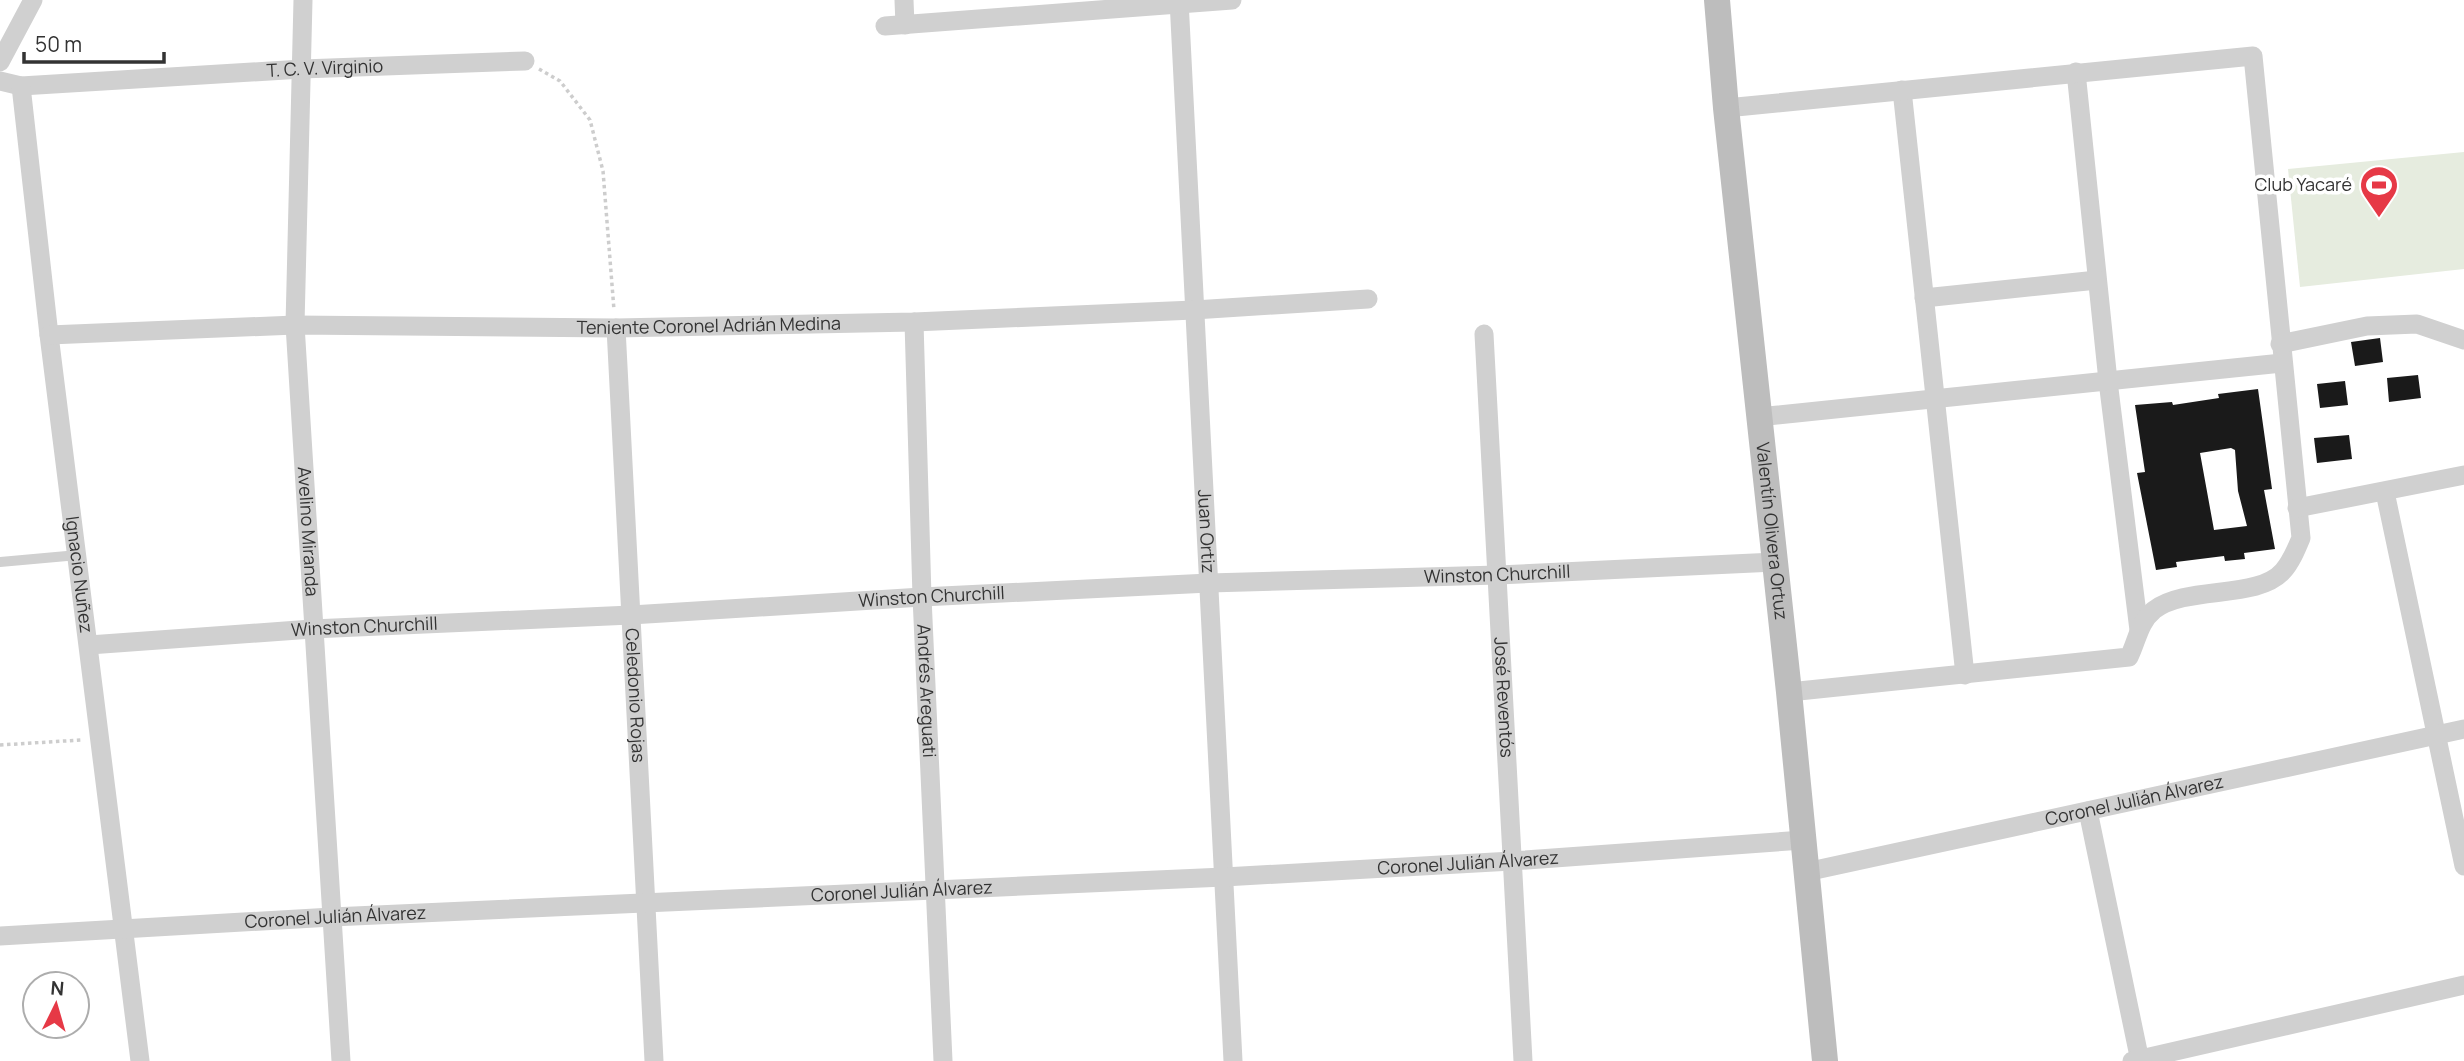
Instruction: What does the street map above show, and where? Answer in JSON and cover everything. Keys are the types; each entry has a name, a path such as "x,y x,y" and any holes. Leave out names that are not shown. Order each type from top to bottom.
{"street":[{"path":"0,62 33,0"},
{"name":"Avelino Miranda","path":"303,0 295,326 341,1061"},
{"path":"904,0 905,25"},
{"path":"885,26 1232,0"},
{"name":"Valentín Olivera Ortuz","path":"1717,0 1825,1061"},
{"name":"Juan Ortiz","path":"1179,2 1233,1061"},
{"path":"1726,108 2253,56 2301,538 2281,574 2259,585 2174,599 2153,611 2138,630 2129,657 1789,692"},
{"name":"T. C. V. Virginio","path":"0,81 21,86 302,69 525,61"},
{"path":"2076,72 2108,381 2138,630"},
{"name":"Ignacio Nuñez","path":"21,86 49,335 140,1061"},
{"path":"1902,90 1965,675"},
{"path":"1924,298 2097,280"},
{"name":"Teniente Coronel Adrián Medina","path":"49,335 295,326 616,328 915,322 1194,310 1368,299"},
{"name":"Andrés Areguati","path":"915,322 922,597 943,1061"},
{"path":"1758,417 2108,381 2281,354 2367,326 2417,324 2464,341"},
{"name":"Celedonio Rojas","path":"616,328 654,1061"},
{"name":"José Reventós","path":"1485,334 1523,1061"},
{"path":"2297,508 2464,475"},
{"path":"2385,492 2464,866"},
{"name":"Winston Churchill","path":"89,645 312,629 631,615 922,597 1209,583 1498,575 1774,562"},
{"name":"Coronel Julián Álvarez","path":"1806,872 2464,729"},
{"path":"2088,811 2137,1060 2464,985"},
{"name":"Coronel Julián Álvarez","path":"0,936 332,917 937,892 1224,877 1512,861 1803,840"}],"lane":[{"path":"0,562 78,555"}],"path":[{"path":"525,61 560,81 590,120 603,170 616,328"},
{"path":"0,745 100,739"}],"shaded area":[{"name":"Club Yacaré","path":"2464,152 2464,269 2300,287 2288,169"}],"building":[{"path":"2380,338 2383,362 2355,366 2351,342"},
{"path":"2418,375 2421,398 2389,402 2387,378"},
{"path":"2345,381 2348,405 2320,408 2317,384"},
{"path":"2258,389 2272,489 2264,490 2275,549 2244,553 2245,559 2225,561 2224,556 2176,562 2177,567 2156,570 2137,473 2145,472 2135,405 2172,402 2173,405 2219,398 2218,394","holes":["2231,448 2235,450 2238,491 2247,526 2214,530 2200,453"]},
{"path":"2349,435 2352,459 2317,463 2314,438"}],"place":[{"name":"Club Yacaré","path":"2379,219"}]}
